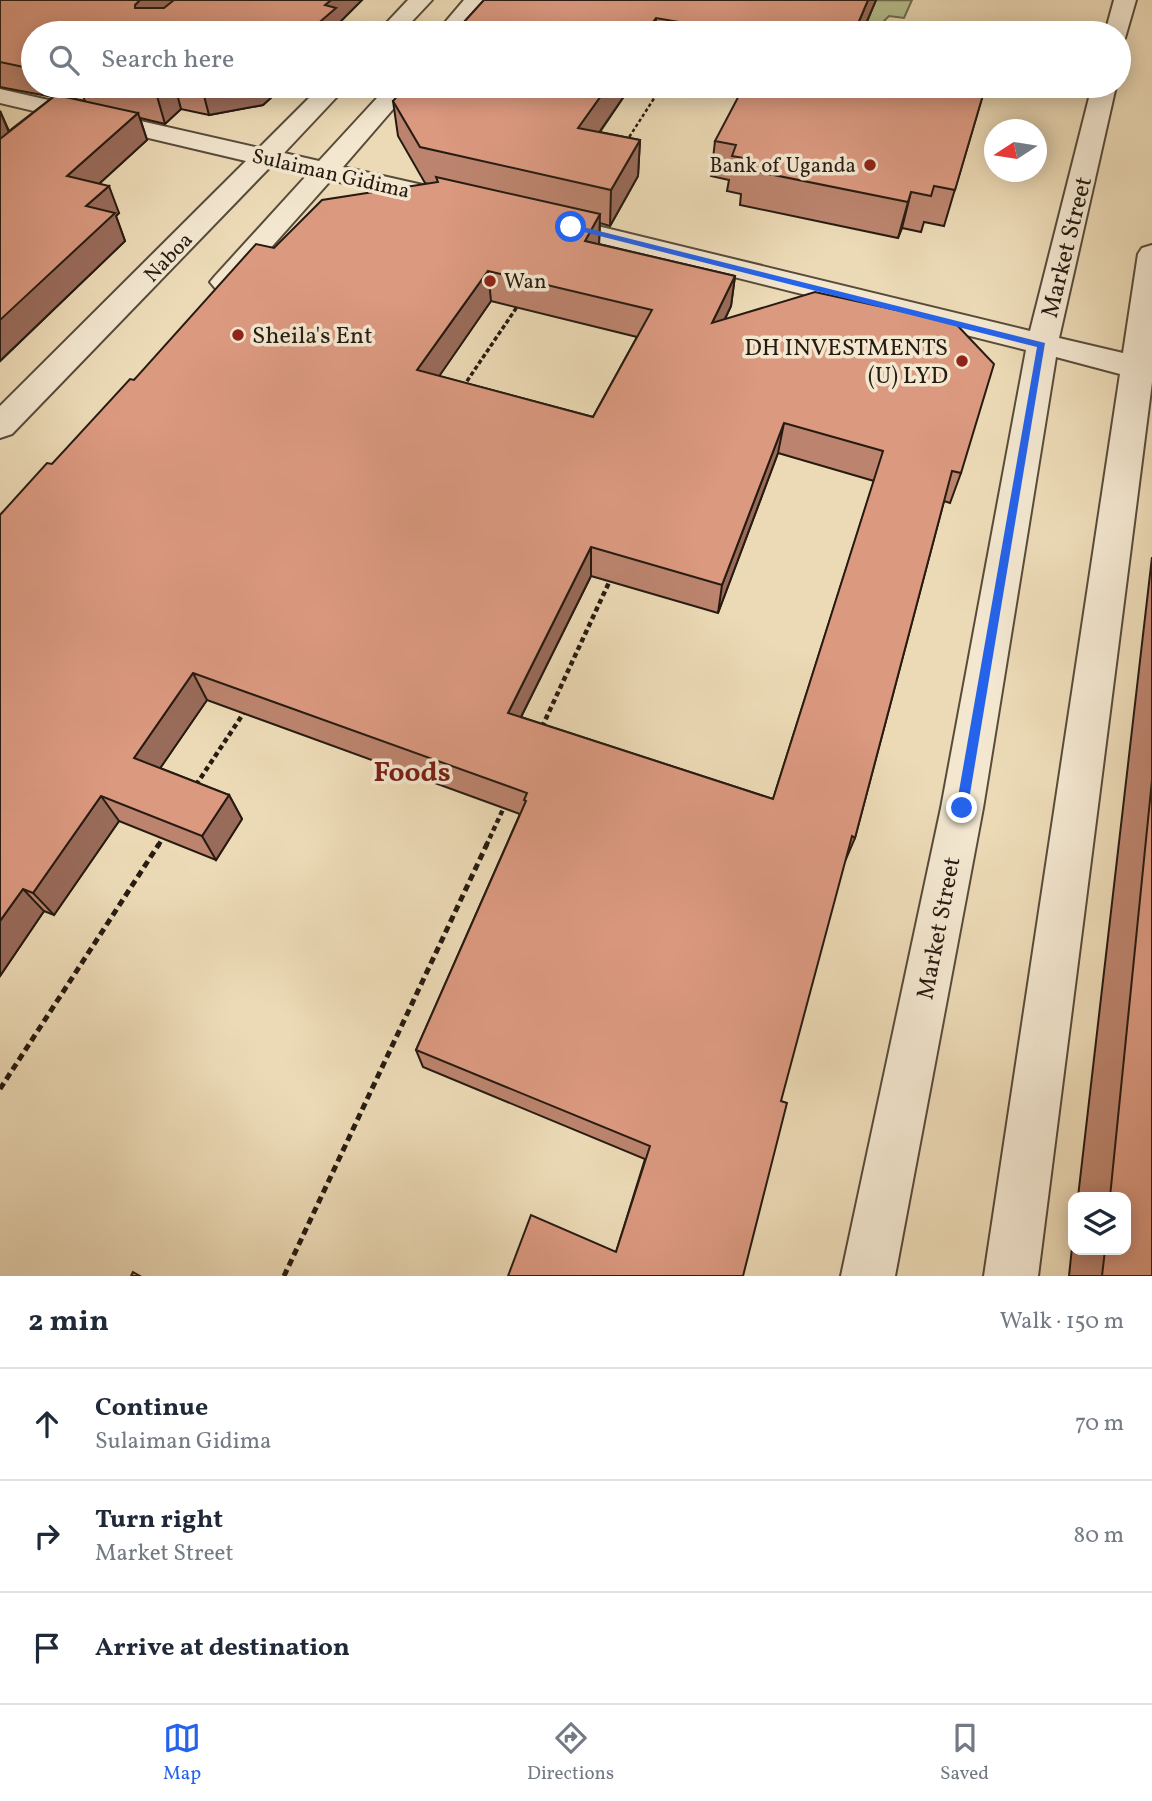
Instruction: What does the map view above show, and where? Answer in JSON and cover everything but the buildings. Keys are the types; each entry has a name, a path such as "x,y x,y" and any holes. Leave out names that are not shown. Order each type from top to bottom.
{"street":[{"path":"400,21 421,0"},
{"path":"458,21 476,0"},
{"path":"1120,21 1125,0"},
{"name":"Sulaiman Gidima","path":"0,96 51,119 263,158 475,205"},
{"path":"51,119 77,98"},
{"name":"Naboa","path":"0,426 323,98"},
{"path":"204,304 390,98"},
{"name":"Market Street","path":"868,1276 962,808 1042,345 1101,98"},
{"path":"516,215 1143,369"},
{"path":"1011,1276 1143,369 1152,254"}],"path":[{"path":"624,145 654,98"},
{"path":"463,388 524,296"},
{"path":"537,736 614,573"},
{"path":"193,790 246,710"},
{"path":"284,1276 508,799"},
{"path":"0,1089 171,825"}],"green space":[{"path":"912,0 904,18 889,16 884,21 856,21 737,1"}],"place":[{"name":"Bank of Uganda","path":"870,165"},
{"name":"Wan","path":"490,281"},
{"name":"Sheila's Ent","path":"238,335"},
{"name":"DH INVESTMENTS (U) LYD","path":"962,361"}],"district":[{"name":"Foods","path":"412,771"}],"route":[{"path":"571,227 1042,345 962,808"}]}
